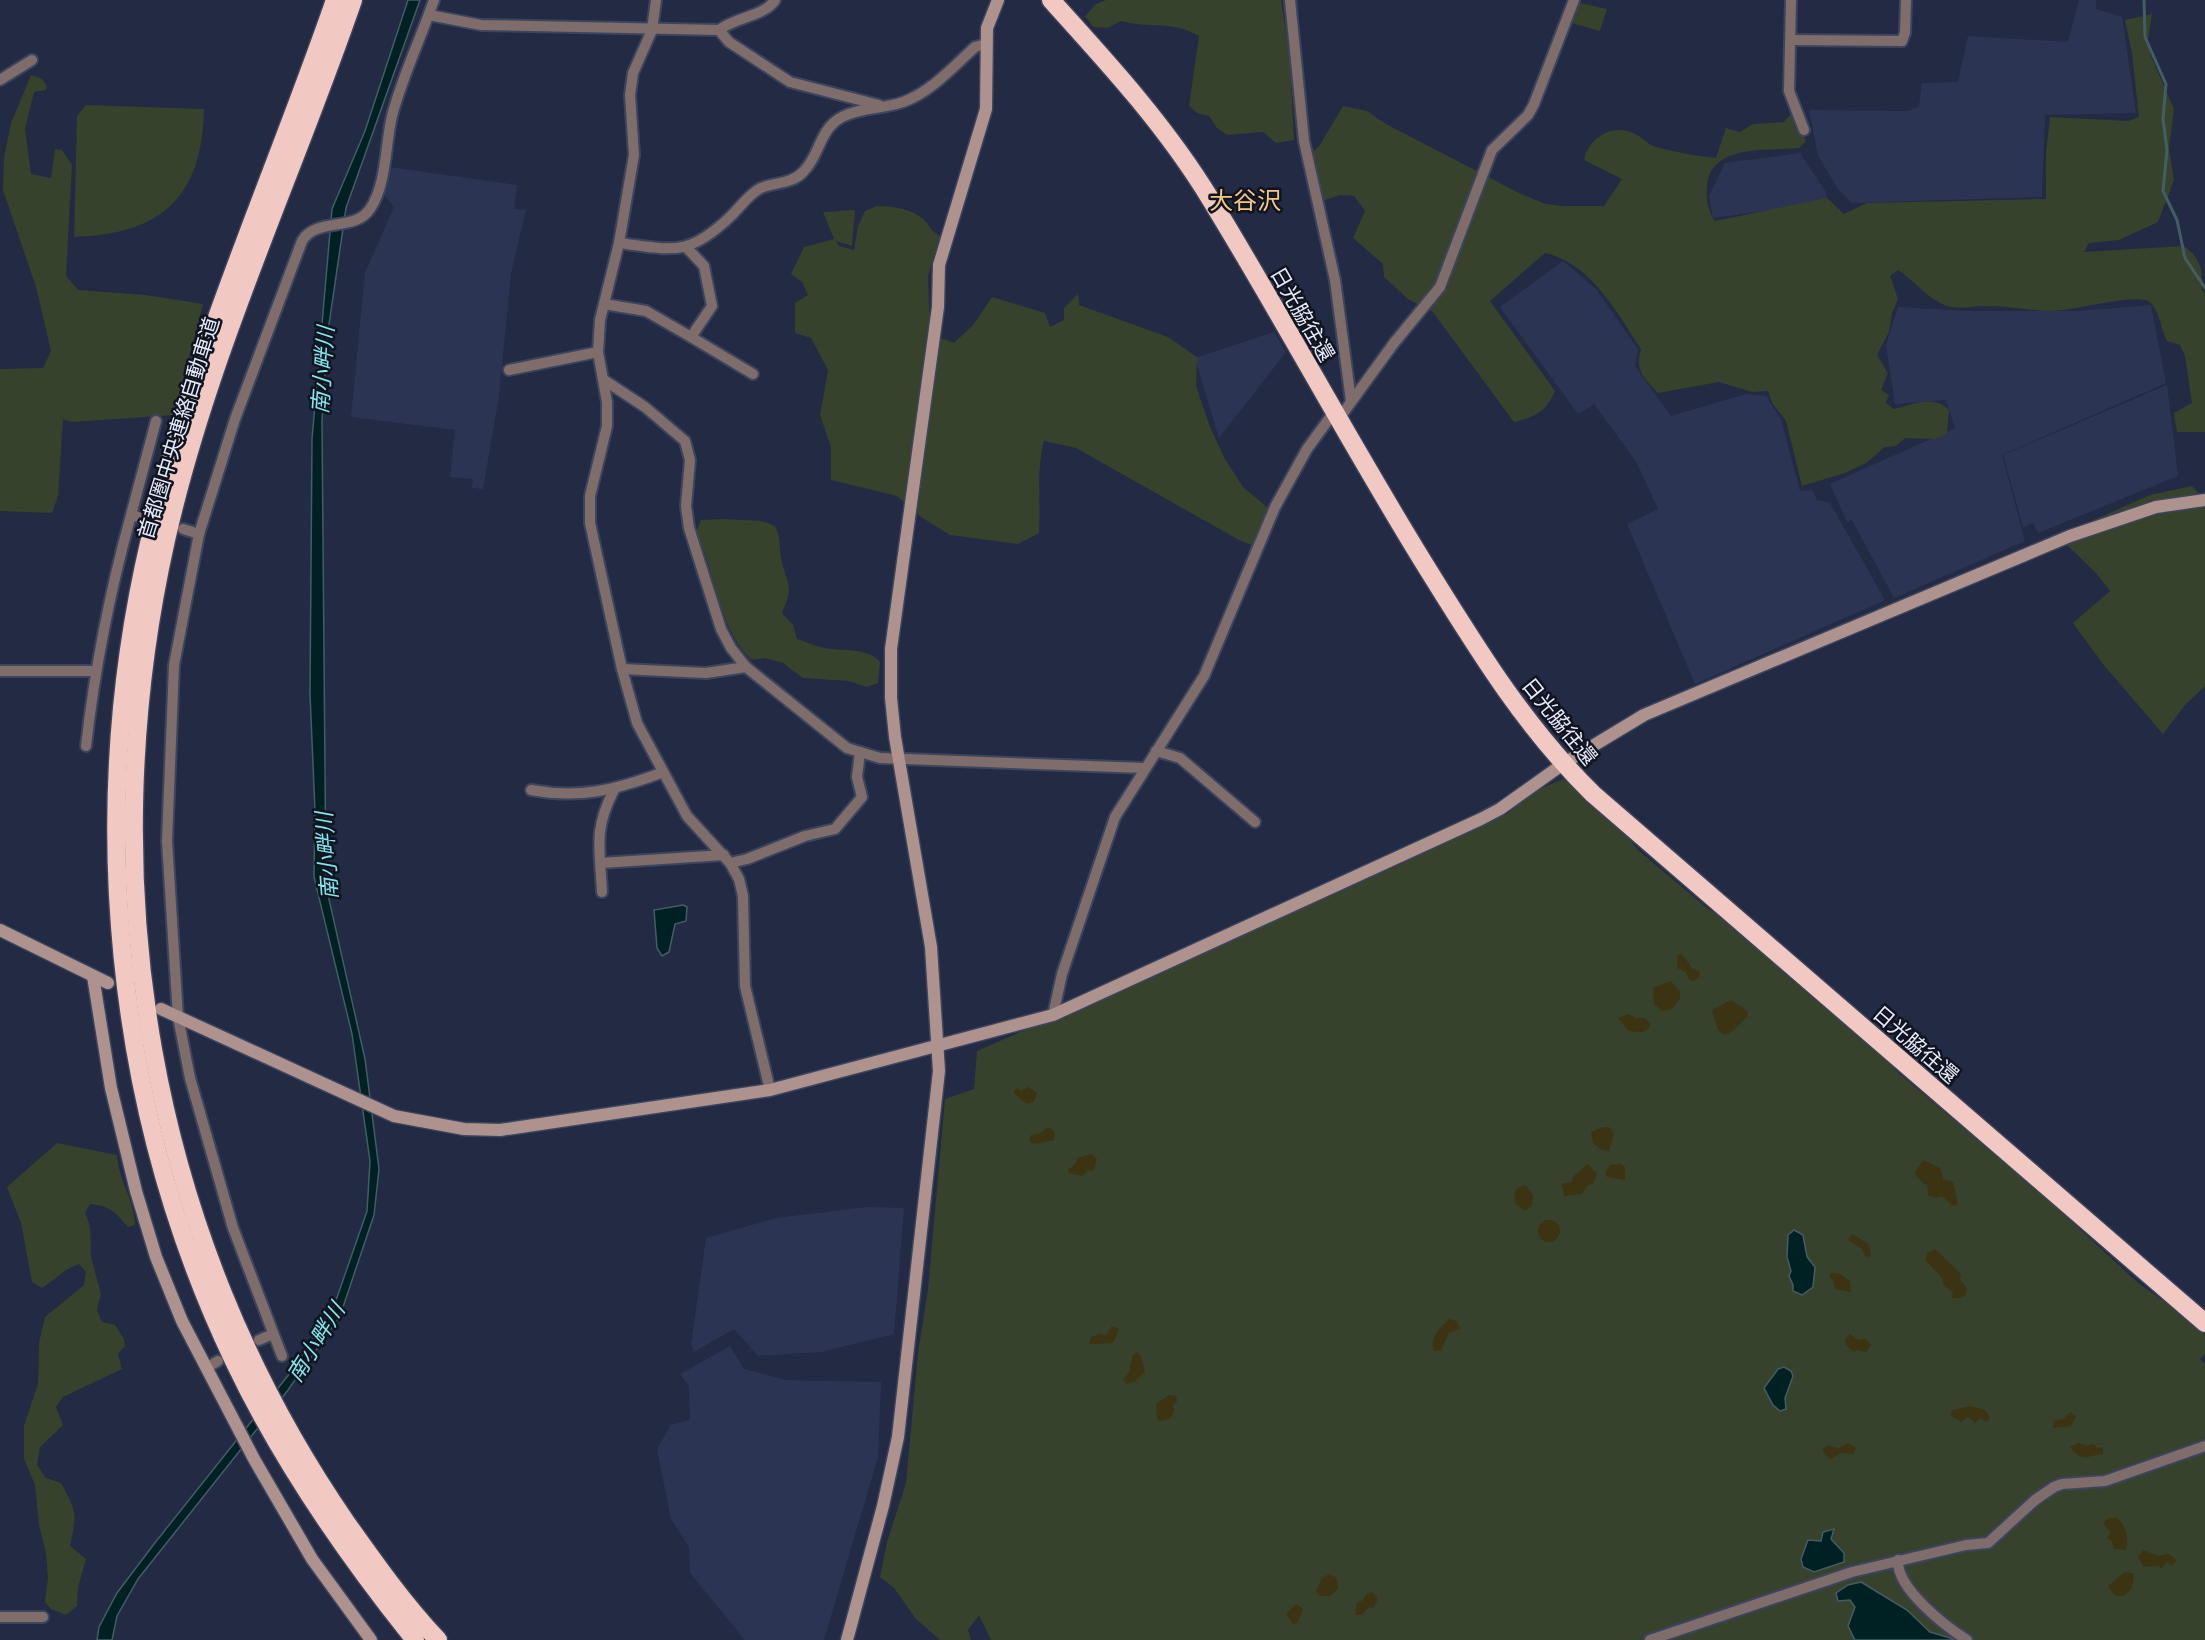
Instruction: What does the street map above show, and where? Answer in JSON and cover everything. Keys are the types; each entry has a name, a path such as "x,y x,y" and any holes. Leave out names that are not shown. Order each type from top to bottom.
{"highway":[{"name":"首都圏中央連絡自動車道","path":"335,0 230,282 167,472 138,592 126,661 119,735 116,850 119,909 135,1046 154,1133 179,1220 211,1310 261,1397 319,1512 363,1576 415,1640"},
{"name":"首都圏中央連絡自動車道","path":"261,1397 191,1208 151,1044 135,909 133,795 135,736 143,664 155,596 182,477 206,398 253,266 352,0"},
{"name":"日光脇往還","path":"1051,0 1144,104 1181,155 1211,200 1336,416 1496,677 1526,721 1563,764 1653,847 2205,1323"},
{"name":"首都圏中央連絡自動車道","path":"277,1428 373,1560 438,1640"}],"street":[{"path":"282,1356 233,1228 190,1078 178,1017 166,841 174,665 199,534 236,419 302,241 308,232 358,219 369,212 376,198 393,115 434,0"},
{"path":"657,0 652,30 633,73 630,95 634,155 619,243 604,304 598,352 604,380 607,426 590,496 590,523 636,723 661,773 696,829 727,859 739,879 743,896 745,986 770,1090"},
{"path":"429,15 481,25 719,30 731,21 765,11 775,0"},
{"path":"847,1640 884,1506 898,1437 939,1071 929,924 899,759 891,698 891,649 938,307 939,265 986,109 986,44 989,19 998,0"},
{"path":"1291,0 1304,141 1335,280 1351,400"},
{"path":"1791,0 1789,91 1804,130"},
{"path":"1791,40 1902,41 1905,33 1906,0"},
{"path":"1053,1015 1062,974 1115,817 1204,676 1275,507 1306,449 1351,400 1440,287 1491,150 1528,115 1534,104 1571,1"},
{"path":"719,30 729,42 771,72 790,82 879,105"},
{"path":"619,243 669,249 687,248 709,236 760,188 791,180 802,174 831,125 842,117 879,105 901,103 918,96 975,47 986,44"},
{"path":"0,80 32,60"},
{"path":"687,248 704,266 712,306 691,337"},
{"path":"604,304 646,311 753,374"},
{"path":"509,370 598,352"},
{"path":"604,380 645,407 685,441 690,460 686,506 689,528 721,629 746,667 847,748 880,758 1144,768"},
{"path":"86,746 94,671 137,517 156,421"},
{"path":"161,1009 393,1115 455,1128 500,1130 770,1090 1053,1015 1500,809 1563,764 1644,715 2059,541 2156,507 2205,500"},
{"path":"183,529 199,534"},
{"path":"622,669 706,673 746,667"},
{"path":"0,671 94,671"},
{"path":"1156,751 1180,758 1255,822"},
{"path":"601,863 747,860 805,836 835,829 862,797 856,764 860,752"},
{"path":"531,790 556,795 614,790 661,773"},
{"path":"602,892 598,840 600,820 614,790"},
{"path":"1,933 108,983"},
{"path":"93,976 111,1088 136,1191 156,1257 182,1321 255,1459 312,1559 371,1640"},
{"path":"259,1340 273,1334"},
{"path":"206,1368 218,1361"},
{"path":"1650,1640 1781,1594 1898,1560 1966,1545 1988,1543 2035,1500 2054,1487 2062,1484 2105,1481 2205,1446"},
{"path":"1898,1560 1897,1570 1902,1580 1939,1619 1967,1640"},
{"path":"0,1617 43,1617"}],"shaded area":[{"path":"1106,0 1281,0 1290,57 1294,140 1276,143 1263,132 1227,135 1217,128 1209,116 1197,113 1189,106 1199,36 1169,26 1121,21 1107,28 1093,27 1085,16 1096,4"},
{"path":"2079,0 2096,0 2096,9 2122,17 2136,113 2045,115 2042,197 1852,203 1838,189 1818,156 1809,110 1909,111 1919,106 1922,83 1958,82 1968,36 2068,42"},
{"path":"1580,3 1607,9 1600,31 1572,23"},
{"path":"2152,14 2148,40 2151,56 2174,109 2169,149 2174,180 2158,222 2119,240 2089,243 2084,252 2184,246 2194,255 2200,265 2202,290 2205,294 2205,432 2177,432 2174,413 2192,403 2185,356 2180,345 2167,341 2155,308 2148,301 2122,300 2060,310 1988,306 1955,308 1936,301 1898,270 1890,276 1898,299 1892,313 1889,332 1877,355 1888,373 1881,390 1889,395 1886,403 1894,409 1923,402 1943,405 1949,410 1947,433 1936,439 1905,438 1896,446 1885,447 1866,463 1845,473 1802,486 1786,421 1772,403 1768,391 1752,392 1719,382 1658,393 1640,368 1641,349 1601,291 1576,267 1545,253 1490,301 1555,391 1544,409 1528,418 1514,422 1432,311 1409,300 1384,277 1383,264 1353,238 1365,211 1354,196 1340,195 1322,201 1310,155 1320,145 1343,106 1367,111 1386,124 1521,194 1546,204 1604,206 1622,179 1584,160 1591,144 1604,134 1620,130 1629,131 1656,147 1716,158 1726,128 1740,132 1753,124 1784,122 1790,115 1796,120 1806,141 1799,148 1743,152 1719,162 1711,172 1707,185 1707,200 1715,221 1827,198 1844,214 1867,203 2046,199 2046,154 2050,117 2128,121 2139,117 2132,53 2125,20"},
{"path":"31,75 42,79 47,86 46,90 34,92 25,129 31,174 51,178 55,149 62,150 72,165 66,276 78,290 146,295 203,304 174,415 72,422 63,419 58,496 52,513 0,511 0,369 43,368 51,351 36,287 3,190 4,157 11,123"},
{"path":"86,105 204,109 201,140 195,166 185,188 171,205 153,219 131,228 74,237 77,116"},
{"path":"1800,153 1826,192 1828,202 1713,218 1709,196 1725,163"},
{"path":"389,167 517,185 514,209 526,210 511,273 499,396 483,489 472,488 473,479 450,477 455,430 351,417 365,273 394,207 383,194"},
{"path":"877,206 897,208 917,214 940,236 928,276 930,334 954,343 973,325 992,297 1045,313 1050,327 1064,320 1064,308 1078,294 1079,305 1168,337 1197,357 1196,386 1210,427 1225,459 1243,487 1268,508 1254,546 1239,540 1076,448 1044,441 1039,475 1039,533 1018,544 950,535 921,517 897,496 831,480 831,447 820,415 828,370 811,338 795,333 795,303 808,295 802,282 791,274 804,247 834,239 823,212 855,210 852,246 836,241 839,246 854,250 858,226 865,211"},
{"path":"1563,261 1596,289 1638,349 1635,366 1671,416 1746,394 1766,396 1781,419 1800,491 1812,490 1817,500 1830,503 1885,600 1695,684 1627,524 1658,509 1637,463 1594,404 1578,414 1500,307"},
{"path":"2151,305 2166,383 2002,455 2025,541 1894,598 1852,520 1847,522 1830,484 1955,428 1946,400 1895,404 1886,345 1898,307 1970,311 2076,311"},
{"path":"1274,332 1286,352 1219,438 1195,358"},
{"path":"2167,385 2178,476 2038,533 2033,523 2023,527 2003,455"},
{"path":"2192,486 2200,495 2205,494 2205,686 2185,705 2163,734 2103,664 2073,623 2110,591 2096,573 2064,542 2069,531 2150,495"},
{"path":"701,520 762,521 775,526 789,585 782,613 793,625 797,639 820,647 860,652 874,657 880,662 878,683 867,687 849,681 803,678 783,663 765,658 751,660 740,647 724,616 696,532"},
{"path":"1563,779 1578,788 1613,819 1639,851 1707,908 1730,922 1843,1023 1882,1052 1896,1071 2044,1196 2137,1282 2205,1331 2205,1354 2200,1359 2205,1364 2205,1640 991,1640 979,1615 968,1630 971,1640 940,1640 916,1619 894,1588 880,1577 887,1542 906,1483 918,1353 928,1289 945,1099 974,1089 977,1051 1392,868 1507,814 1533,792"},
{"path":"57,1143 117,1155 118,1165 132,1206 135,1225 128,1227 112,1211 97,1205 90,1204 85,1213 90,1226 91,1257 101,1294 97,1310 102,1322 115,1325 124,1339 125,1346 118,1354 122,1369 63,1397 56,1407 63,1425 40,1447 37,1465 46,1478 61,1483 73,1507 74,1527 70,1546 86,1559 78,1587 77,1606 66,1615 51,1609 45,1602 48,1578 46,1553 39,1525 35,1485 24,1459 24,1426 38,1384 39,1343 45,1317 84,1285 86,1272 79,1264 64,1271 42,1288 32,1282 21,1223 7,1187"},
{"path":"868,1207 904,1208 894,1334 821,1352 758,1356 734,1329 694,1352 691,1344 706,1238 776,1218"},
{"path":"730,1346 744,1369 786,1380 881,1382 878,1457 824,1640 745,1640 690,1573 689,1547 671,1519 657,1450 670,1425 690,1420 689,1386 680,1374"}],"sand":[{"path":"1682,954 1692,968 1700,971 1698,978 1694,981 1689,980 1686,972 1677,968 1678,955"},
{"path":"1671,981 1680,992 1680,998 1672,1009 1662,1011 1654,1004 1653,988"},
{"path":"1731,1000 1747,1011 1748,1016 1731,1032 1724,1035 1718,1030 1712,1010"},
{"path":"1629,1014 1635,1018 1645,1018 1650,1023 1649,1028 1642,1032 1629,1031 1618,1018"},
{"path":"1028,1087 1037,1093 1034,1102 1026,1104 1013,1092 1017,1088 1021,1091"},
{"path":"1048,1127 1055,1132 1054,1140 1034,1144 1029,1141 1031,1135 1039,1134"},
{"path":"1609,1127 1614,1134 1609,1151 1602,1150 1593,1143 1591,1132"},
{"path":"1091,1154 1097,1159 1094,1170 1087,1171 1083,1176 1069,1173 1068,1169 1074,1166 1078,1158"},
{"path":"1923,1160 1940,1168 1943,1179 1953,1182 1958,1204 1953,1206 1942,1196 1936,1198 1928,1195 1927,1186 1915,1172"},
{"path":"1588,1164 1597,1174 1593,1184 1588,1185 1582,1194 1564,1196 1562,1184 1572,1182 1573,1177"},
{"path":"1621,1164 1625,1167 1625,1180 1607,1177 1605,1174 1610,1165"},
{"path":"1526,1185 1533,1195 1532,1205 1526,1211 1516,1204 1514,1195 1517,1188"},
{"path":"1549,1220 1557,1223 1560,1231 1557,1239 1549,1242 1541,1239 1538,1231 1541,1223"},
{"path":"1852,1234 1869,1244 1871,1256 1866,1257 1862,1249 1848,1240"},
{"path":"1935,1249 1961,1274 1960,1280 1967,1288 1962,1298 1952,1298 1953,1292 1944,1286 1942,1278 1926,1261 1927,1253"},
{"path":"1831,1273 1840,1274 1850,1281 1851,1292 1835,1289 1833,1280 1829,1277"},
{"path":"1449,1319 1456,1321 1460,1329 1449,1333 1441,1350 1434,1351 1434,1337"},
{"path":"1112,1326 1119,1329 1113,1343 1089,1344 1091,1337 1099,1334 1106,1335"},
{"path":"1850,1334 1858,1340 1866,1339 1871,1345 1866,1352 1857,1350 1854,1352 1846,1345 1845,1340"},
{"path":"1137,1352 1141,1356 1145,1372 1134,1382 1127,1384 1123,1380 1129,1372 1133,1355"},
{"path":"1169,1395 1176,1396 1174,1411 1170,1419 1160,1421 1157,1419 1156,1404"},
{"path":"1970,1406 1986,1410 1990,1419 1986,1422 1980,1418 1975,1423 1968,1417 1961,1422 1950,1415 1953,1410"},
{"path":"2070,1412 2076,1416 2071,1426 2053,1428 2053,1421 2063,1419"},
{"path":"1848,1443 1856,1448 1853,1454 1841,1453 1830,1459 1824,1454 1823,1449 1827,1445 1839,1448"},
{"path":"2079,1443 2086,1446 2093,1444 2098,1448 2103,1447 2103,1454 2082,1457 2070,1447"},
{"path":"2109,1518 2117,1518 2123,1525 2127,1538 2126,1550 2114,1549 2112,1541 2107,1538 2111,1533 2103,1523"},
{"path":"2143,1550 2158,1556 2168,1554 2177,1560 2172,1566 2167,1562 2161,1569 2159,1566 2144,1567 2138,1558"},
{"path":"2125,1572 2134,1574 2132,1588 2123,1596 2115,1596 2108,1586"},
{"path":"1329,1574 1337,1578 1338,1589 1330,1596 1319,1596 1316,1591 1322,1578"},
{"path":"1372,1592 1378,1598 1374,1607 1368,1608 1362,1615 1355,1615 1357,1603 1363,1600 1366,1594"},
{"path":"1296,1604 1303,1609 1298,1622 1293,1624 1286,1614"}],"water":[{"name":"南小畔川","path":"408,0 420,0 346,208 327,338 322,422 326,886 365,1059 379,1169 374,1215 340,1316 288,1390 138,1579 117,1616 112,1640 97,1640 99,1627 117,1593 290,1373 333,1309 367,1211 370,1161 352,1034 314,877 315,811 310,694 312,439 332,209 365,131"},
{"path":"683,905 687,907 686,921 675,924 669,952 662,956 657,948 654,910"},
{"path":"1794,1230 1803,1235 1807,1257 1815,1267 1813,1287 1802,1295 1793,1291 1789,1276 1791,1271 1787,1257 1788,1235"},
{"path":"1784,1367 1791,1371 1793,1376 1785,1398 1786,1409 1780,1411 1773,1405 1764,1388 1778,1369"},
{"path":"1834,1529 1831,1539 1844,1553 1844,1562 1814,1572 1803,1567 1801,1559 1808,1540 1821,1541 1823,1532"},
{"path":"1861,1582 1907,1610 1930,1632 1957,1640 1855,1640 1848,1626 1855,1607 1850,1600 1838,1601 1836,1593 1848,1585"}],"waterway":[{"path":"2144,0 2145,37 2166,84 2163,119 2167,150 2163,191 2177,220 2185,258 2205,288"}],"district":[{"name":"大谷沢","path":"1245,200"}]}
